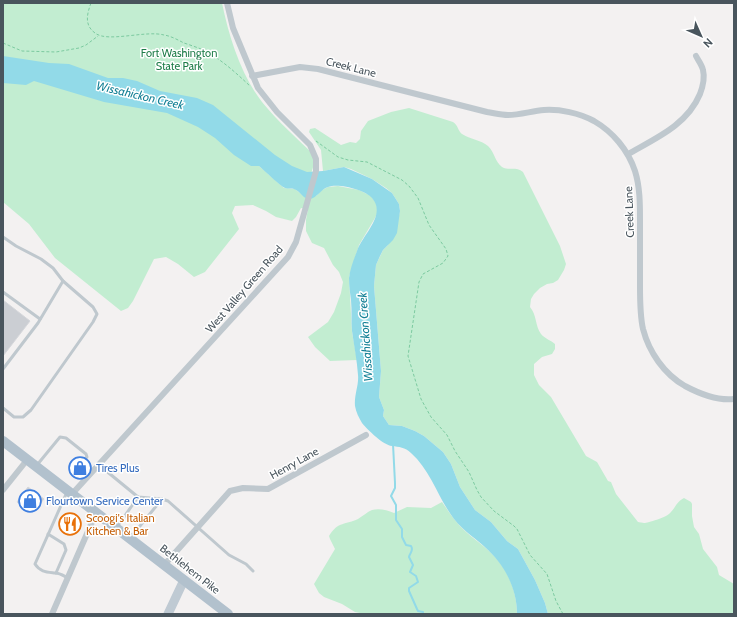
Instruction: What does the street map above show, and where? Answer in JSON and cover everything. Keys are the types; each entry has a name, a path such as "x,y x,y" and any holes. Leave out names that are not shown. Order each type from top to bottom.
{"main road":[{"name":"Bethlehem Pike","path":"3,441 165,564 228,614"}],"street":[{"name":"West Valley Green Road","path":"70,492 99,464 288,257 296,242 316,171 316,159 310,145 277,112 258,88 233,28 227,3"},
{"path":"628,154 674,128 683,120 695,104 704,84 703,68 696,56"},
{"name":"Creek Lane","path":"252,76 300,67 503,115 515,115 544,110 571,112 583,116 603,127 617,140 628,154 635,172 639,192 642,322 649,346 662,367 680,384 694,391 718,399 734,399"},
{"name":"Henry Lane","path":"165,564 230,491 243,488 268,489 366,435"},
{"path":"3,490 27,460"},
{"path":"52,614 96,513"},
{"path":"168,614 184,580"}],"lane":[{"path":"3,237 16,246 41,259 53,268 63,281 93,307 97,314 93,322 31,410 22,417 14,417 3,408"},
{"path":"3,369 40,319 63,281"},
{"path":"3,292 40,319"},
{"path":"36,467 60,437 66,438 86,454 87,456 80,465"},
{"path":"99,464 138,497 168,501 229,554 246,564 253,571"},
{"path":"68,578 56,573 49,573 38,568 35,564 48,534 70,492"},
{"path":"116,528 138,497"},
{"path":"130,538 162,499"},
{"path":"48,534 64,544 66,550 56,573"}],"path":[{"path":"91,3 87,18 88,25 94,33 110,37 146,34 164,35 215,56 224,62 250,86"},
{"path":"3,43 22,51 56,52 82,47 92,42 98,35"},
{"path":"331,153 342,159 367,162 405,182 418,198 429,225 446,249 448,256 446,260 423,274 419,282 408,356 418,391 428,412 450,440 455,451 469,472 481,497 500,516 514,526 530,555 547,574 556,601 563,614"}],"green space":[{"name":"Fort Washington State Park","path":"3,3 222,3 232,42 248,80 262,102 316,157 309,181 259,166 284,188 295,189 306,198 316,196 328,187 338,186 359,190 371,196 376,203 378,211 359,245 349,277 352,332 357,360 330,361 315,347 308,337 328,322 334,312 341,293 343,282 339,272 333,265 324,248 312,243 306,231 308,209 301,208 292,221 276,217 253,205 235,206 232,213 239,229 205,272 194,277 178,264 166,257 154,259 133,301 128,308 121,311 55,258 29,224 3,202"},
{"path":"409,108 453,122 462,134 488,146 502,167 507,169 518,169 523,172 560,246 566,264 558,280 540,288 531,299 530,307 534,313 539,331 543,336 555,344 555,349 552,354 542,357 534,364 534,375 539,385 551,397 586,456 597,462 608,481 611,482 616,494 638,522 646,523 667,515 679,501 684,498 691,502 694,527 699,534 703,549 717,567 719,575 734,584 734,614 548,614 535,580 518,549 507,541 491,522 475,510 460,487 451,464 443,452 424,436 415,431 402,426 389,425 383,416 384,410 379,397 381,371 374,286 376,265 383,250 388,245 398,220 400,211 399,204 392,193 386,188 372,179 351,169 344,167 323,171 321,150 309,132 310,129 315,128 341,145 350,142 356,143 360,139 361,131 368,121 391,112"},
{"path":"442,502 462,528 486,548 501,564 513,588 517,605 517,614 365,614 355,612 342,604 324,597 319,593 314,584 335,549 329,536 336,528 342,524 358,519 372,510 377,509 394,513 407,507 431,508"}],"water":[{"name":"Wissahickon Creek","path":"3,56 49,63 69,64 108,78 123,78 137,81 160,91 197,98 213,105 275,155 292,166 307,172 344,167 372,179 392,193 399,204 400,211 397,233 393,240 383,250 376,265 374,286 381,371 379,397 384,410 383,416 389,425 402,426 415,431 424,436 443,452 451,464 460,487 475,510 491,522 507,541 518,549 535,580 548,614 517,614 513,588 500,564 488,550 454,519 418,460 406,450 388,445 380,440 362,423 355,408 358,375 352,331 349,278 357,251 375,218 377,211 376,205 372,198 364,192 358,190 333,186 328,187 312,198 308,199 296,190 282,186 259,166 251,166 234,155 215,138 198,127 167,113 104,102 34,81 26,85 3,83"}],"building":[{"path":"3,300 30,321 3,356"},
{"name":"Flourtown Service Center","path":"28,487 44,499 33,512 26,506 25,508 17,502"}],"waterway":[{"path":"393,444 395,488 391,496 396,505 396,520 402,529 402,537 406,545 411,546 412,549 409,557 413,565 410,572 416,576 418,582 409,588 409,591 418,611 423,612 423,614"}],"place":[{"name":"Tires Plus","path":"80,468"},
{"name":"Flourtown Service Center","path":"30,501"},
{"name":"Scoogi's Italian Kitchen & Bar","path":"70,524"}]}
